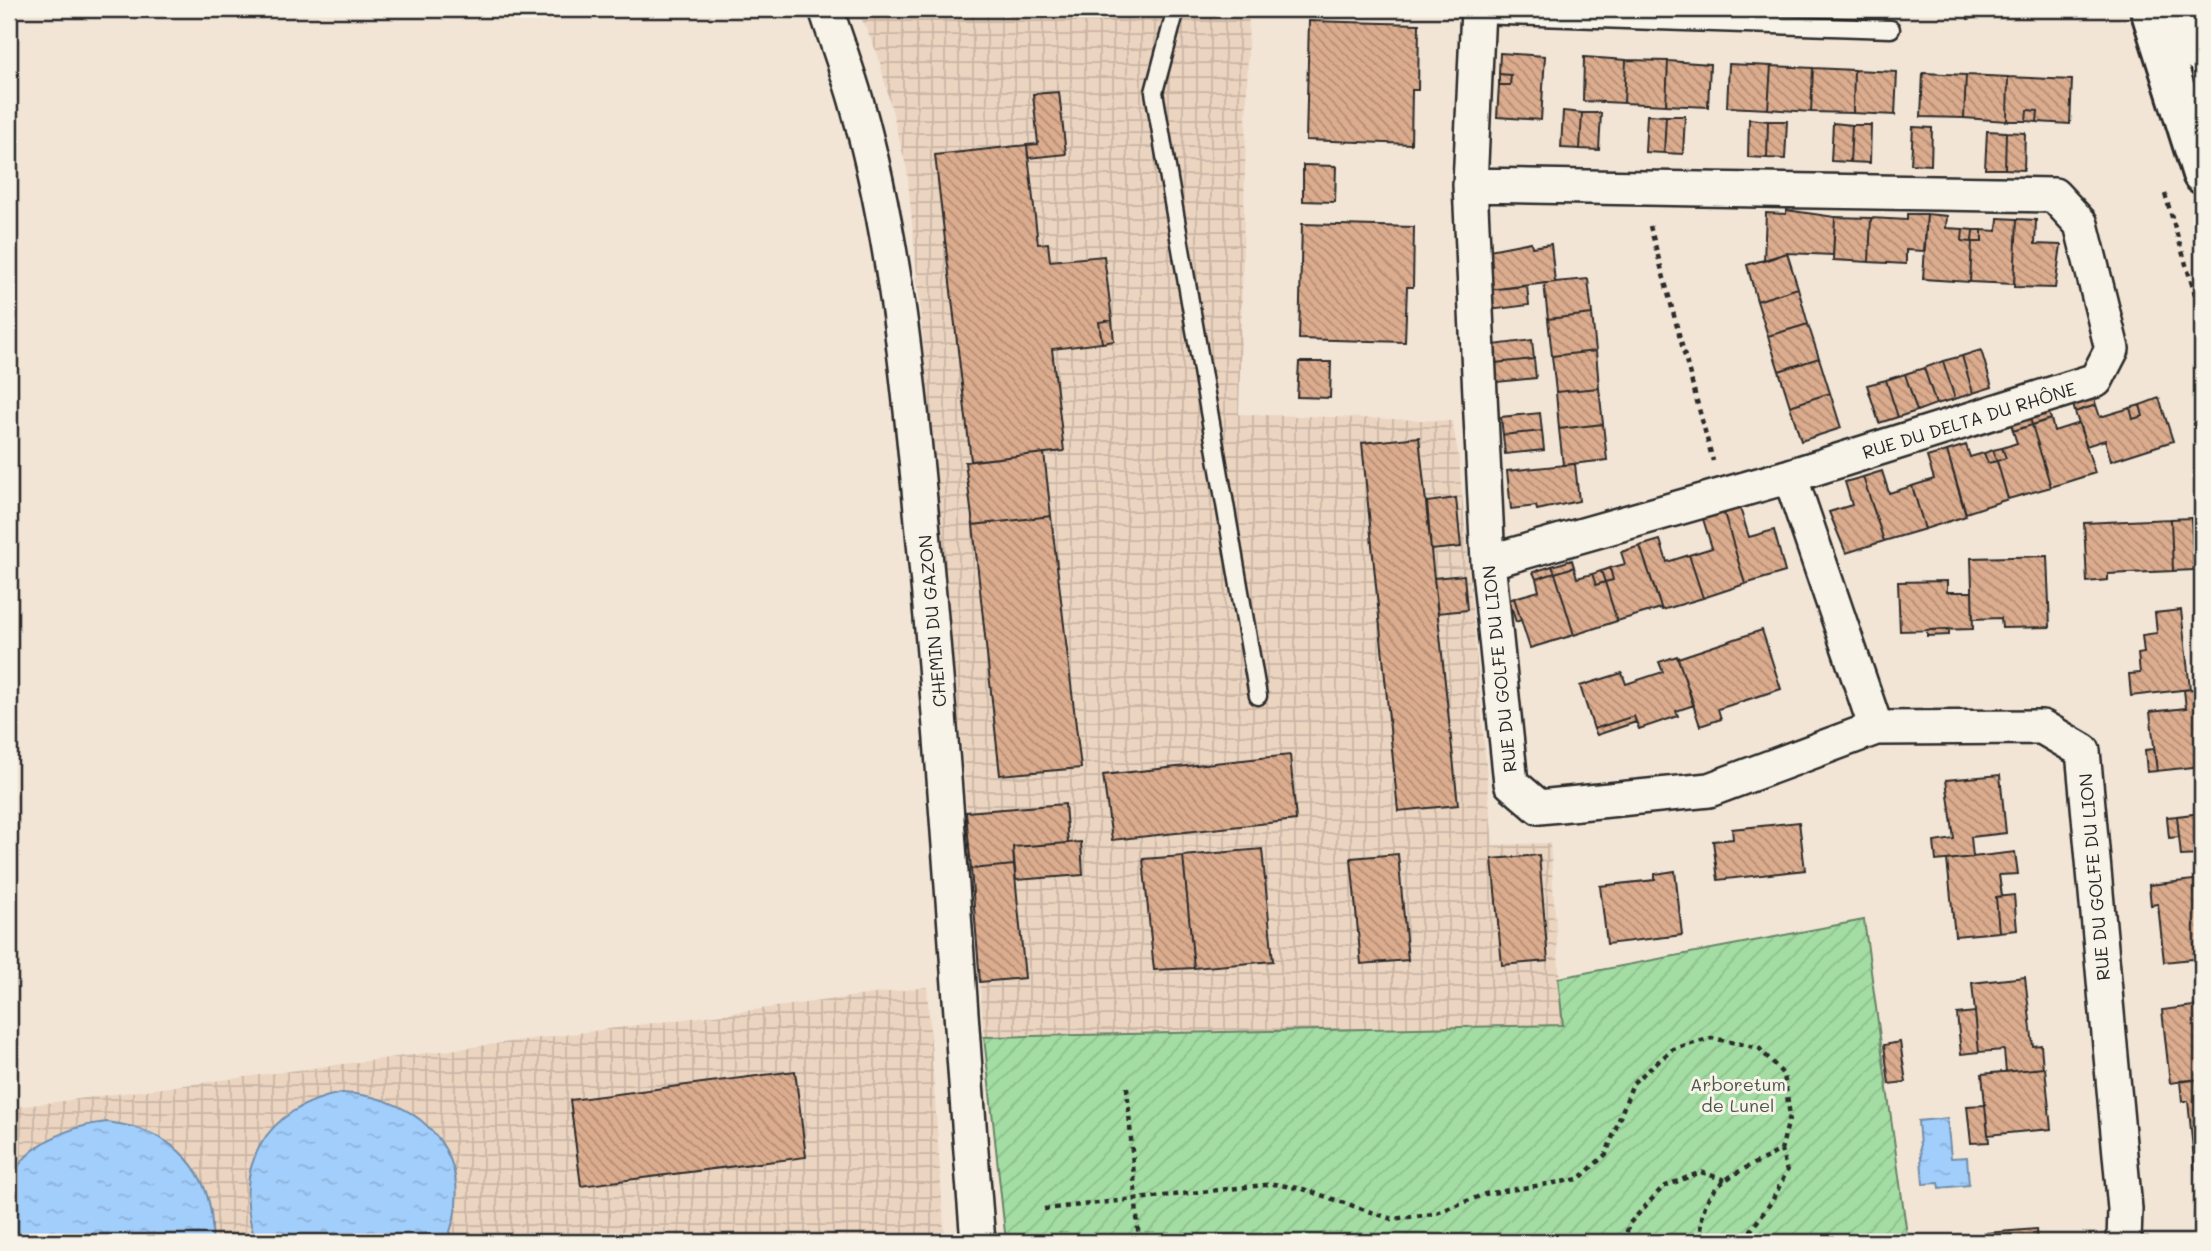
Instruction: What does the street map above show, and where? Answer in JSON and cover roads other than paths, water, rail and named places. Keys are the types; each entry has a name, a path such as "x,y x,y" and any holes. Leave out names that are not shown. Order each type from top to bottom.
{"street":[{"name":"CHEMIN DU GAZON","path":"826,9 860,118 887,241 909,385 944,757 963,1060 978,1242"},
{"path":"2150,9 2202,174"},
{"name":"RUE DU GOLFE DU LION","path":"1478,12 1469,185 1488,562 1511,783 1539,807 1709,790 1876,728 2042,727 2083,751 2125,1209 2124,1242"},
{"path":"2164,56 2199,31"},
{"name":"RUE DU DELTA DU RHÔNE","path":"1469,185 2054,195 2081,224 2112,349 2096,380 1790,476 1488,562"},
{"path":"1790,476 1876,728"}],"lane":[{"path":"1176,9 1154,92 1258,696"},
{"path":"1478,12 1891,29"}],"water":[{"path":"342,1093 372,1097 398,1106 421,1120 438,1138 450,1160 456,1185 455,1212 446,1242 256,1242 249,1215 248,1189 251,1166 260,1145 274,1127 292,1112 315,1100"},
{"path":"1947,1118 1951,1158 1967,1157 1969,1185 1940,1188 1939,1183 1923,1184 1918,1121"},
{"path":"107,1122 153,1134 171,1145 186,1159 198,1175 207,1195 212,1242 9,1242 9,1188 14,1173 23,1160 34,1149 63,1133"}],"park label":[{"name":"Arboretum de Lunel","path":"1738,1094"}]}
